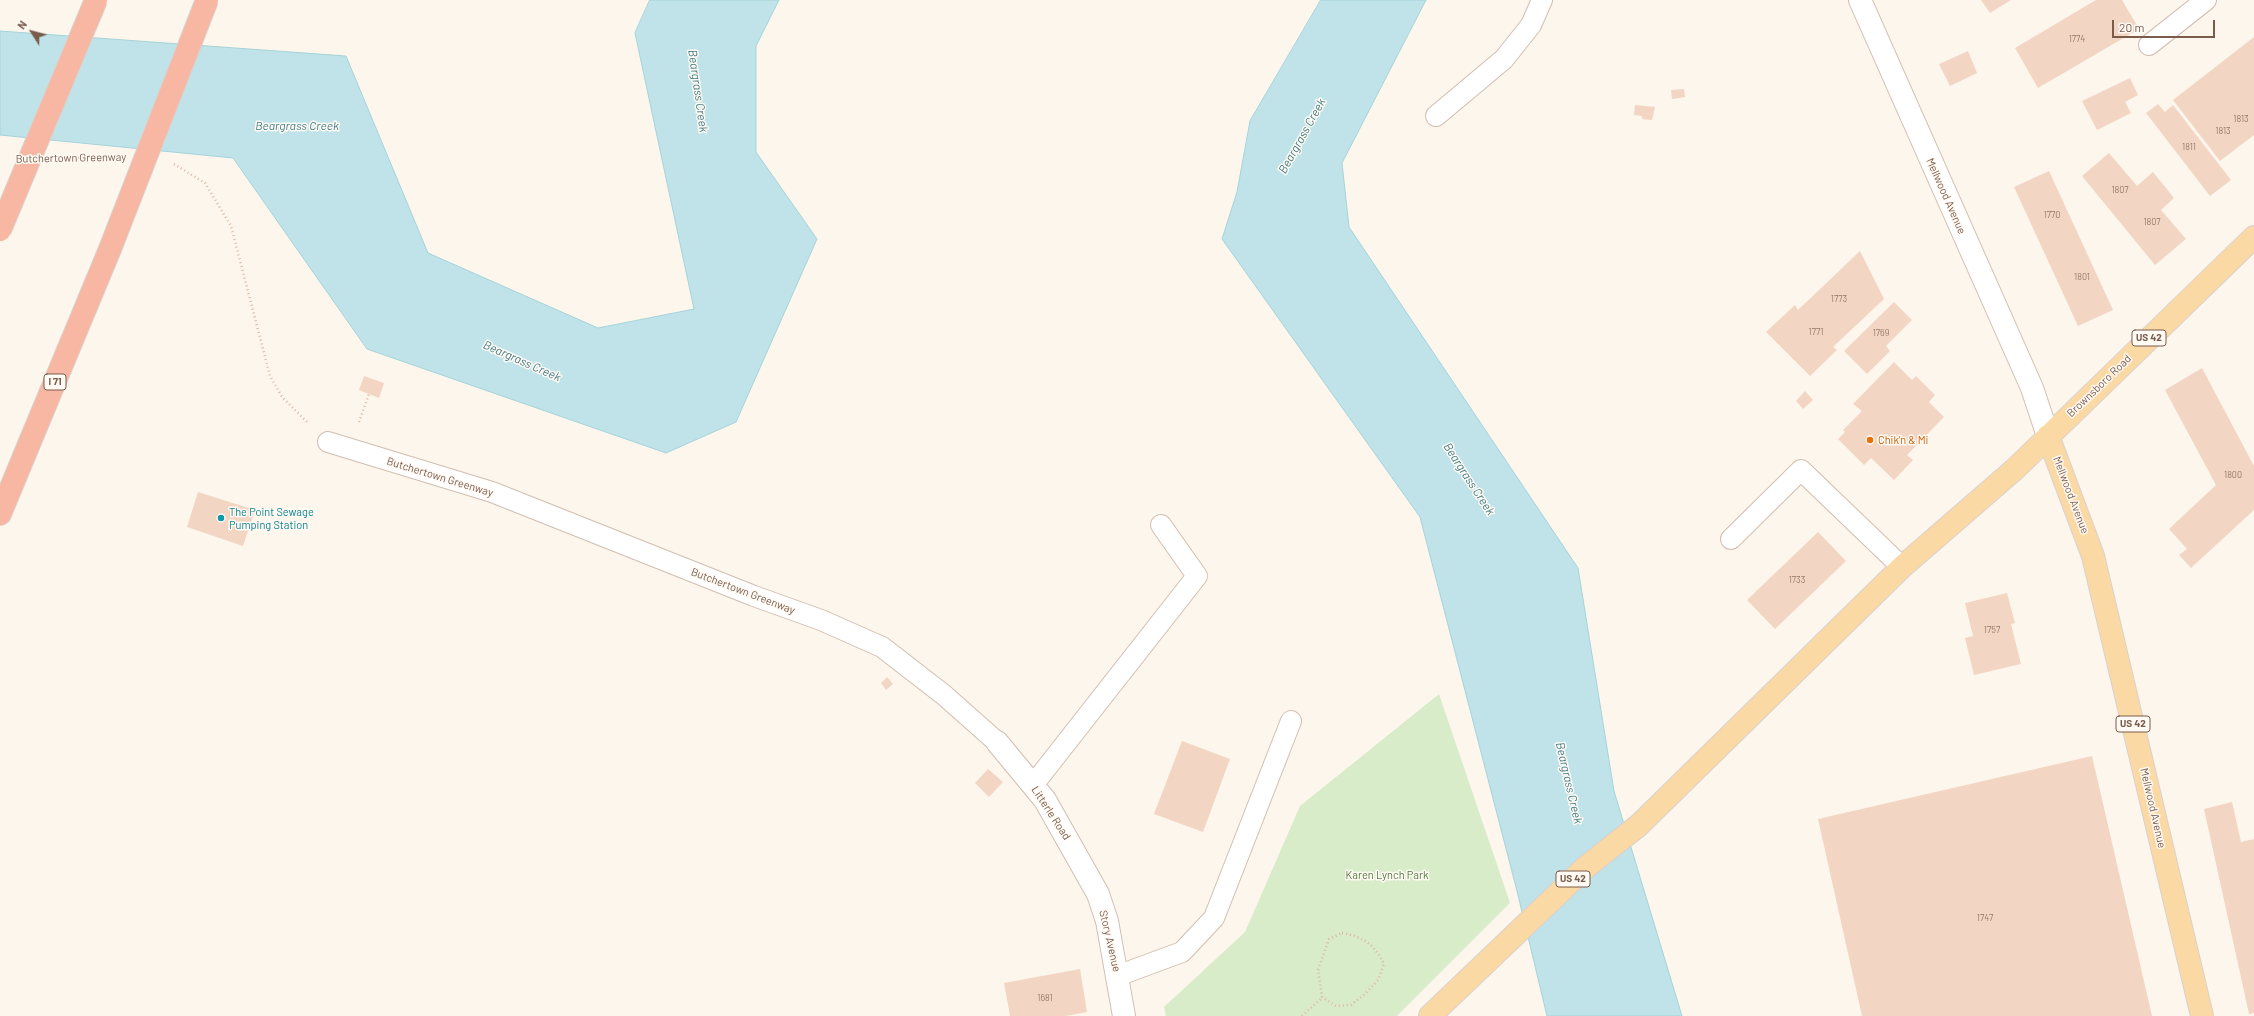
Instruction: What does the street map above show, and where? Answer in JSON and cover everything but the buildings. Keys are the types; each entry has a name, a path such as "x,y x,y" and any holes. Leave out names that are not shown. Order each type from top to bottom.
{"highway":[{"path":"0,230 96,0"},
{"name":"I 71","path":"0,514 110,249 207,0"}],"main road":[{"name":"Brownsboro Road","path":"2048,436 2254,237"},
{"name":"US 42","path":"1430,1016 1586,867 1640,825 1902,567 2014,469 2048,436"},
{"name":"Mellwood Avenue","path":"2048,436 2093,556 2202,1016"}],"street":[{"name":"Mellwood Avenue","path":"1860,0 2032,388 2048,436"},
{"name":"Litterle Road","path":"997,742 1045,800 1085,869"},
{"name":"Story Avenue","path":"1085,869 1098,894 1107,921 1124,1016"}],"lane":[{"path":"1436,116 1504,59 1531,25 1542,0"},
{"path":"2149,45 2206,0"},
{"name":"Butchertown Greenway","path":"328,442 492,492 746,593 821,620 882,648 944,695 997,742"},
{"path":"1731,539 1801,470 1902,567"},
{"path":"1033,785 1067,738 1197,576 1161,525"},
{"path":"1117,976 1182,952 1214,918 1291,720"}],"path":[{"name":"Butchertown Greenway","path":"61,158 122,156"},
{"path":"169,163 176,165 205,183 231,226 270,376 282,397 328,442"},
{"path":"1342,933 1352,935 1364,939 1377,950 1384,964 1378,980 1365,994 1351,1005 1336,1006 1322,998 1318,970 1329,939 1342,933"},
{"path":"1302,1016 1322,998"}],"green space":[{"name":"Karen Lynch Park","path":"1439,694 1510,903 1397,1016 1166,1016 1164,1007 1245,932 1300,806"}],"water":[{"name":"Beargrass Creek","path":"650,0 779,0 756,46 756,152 817,239 736,422 666,453 367,349 233,158 0,135 0,31 346,56 428,253 598,328 694,309 635,33"},
{"name":"Beargrass Creek","path":"1321,0 1426,0 1342,163 1349,227 1578,568 1614,791 1682,1016 1547,1016 1517,891 1420,517 1222,239 1237,192 1250,121"}],"place":[{"name":"Chik'n & Mi","path":"1870,440"},
{"name":"The Point Sewage Pumping Station","path":"221,518"}]}
